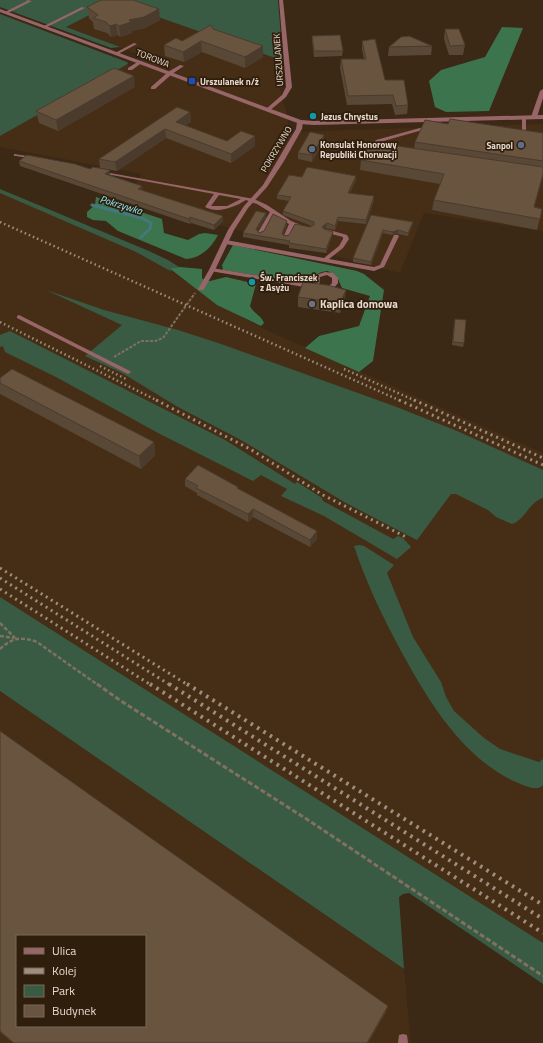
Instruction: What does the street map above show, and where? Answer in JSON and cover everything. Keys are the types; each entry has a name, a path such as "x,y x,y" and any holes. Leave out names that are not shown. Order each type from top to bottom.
{"street":[{"name":"URSZULANEK","path":"268,110 284,96 289,87 281,0"},
{"name":"TOROWA","path":"0,10 300,122"},
{"path":"534,117 543,91"},
{"name":"POKRZYWNO","path":"199,290 212,270 231,230 281,161 299,129 300,122 314,123 543,117"}],"lane":[{"path":"7,12 30,0"},
{"path":"46,26 83,8"},
{"path":"117,54 135,44"},
{"path":"130,69 141,62"},
{"path":"153,88 170,73 182,66"},
{"path":"518,138 528,139 524,117"},
{"path":"381,150 376,148 375,144 378,141 417,129 439,126"},
{"path":"16,155 39,159"},
{"path":"99,171 252,200 262,204 272,213 292,224 310,228"},
{"path":"217,194 208,207 217,209 228,207 245,199"},
{"path":"260,234 272,213"},
{"path":"286,238 292,224"},
{"path":"325,260 341,247 346,239 345,236 326,231"},
{"path":"226,242 378,269 382,266 396,236"},
{"path":"212,270 317,286"},
{"path":"19,317 128,372"}],"path":[{"path":"106,361 141,341 155,341 163,338 199,290"},
{"path":"0,623 15,638"},
{"path":"0,636 15,638 22,637 36,642 121,701 305,818 543,976"},
{"path":"0,649 6,643 15,638"}],"shaded area":[{"path":"115,2 278,59 280,90 287,114 289,132 543,124 543,231 424,213 400,273 123,200 142,174 0,147 0,136 127,65 131,66 145,57 66,27"},
{"path":"0,192 136,252 172,272 227,309 262,328 543,453 543,943 0,597"},
{"path":"0,691 404,969 411,1043 0,1043"}],"green space":[{"path":"0,0 278,0 283,62 278,62 278,59 115,2 66,27 120,47 111,48 0,7"},
{"path":"0,14 127,62 128,64 0,136"},
{"path":"502,27 523,28 489,111 446,112 435,107 429,81 441,70 485,57"},
{"path":"0,189 149,251 179,267 169,268 172,272 136,252 0,193"},
{"path":"96,197 162,219 164,233 188,240 199,234 205,233 218,235 205,252 196,257 186,259 118,231 106,221 93,220 87,217 87,212 95,205"},
{"path":"233,245 357,271 364,274 384,290 373,361 359,372 305,348 319,336 359,326 370,296 342,288 338,279 328,271 320,273 303,283 223,270 222,265"},
{"path":"180,267 202,269 202,278 204,280 210,281 226,277 256,284 250,306 264,323 261,326 217,305 169,268"},
{"path":"46,290 104,310 178,330 221,344 394,406 457,431 543,470 543,498 534,503 517,522 512,524 496,517 488,510 456,494 451,494 417,540 346,503 241,440 178,407 122,373 85,356 122,325"},
{"path":"10,331 225,440 295,484 297,482 322,498 323,501 393,539 398,536 403,538 411,547 397,559 324,516 281,496 287,489 261,475 253,481 160,434 56,377 5,352 3,346 0,347 0,335"},
{"path":"354,546 364,546 394,565 387,573 413,637 441,682 446,697 454,711 484,738 500,749 539,762 543,759 543,785 541,787 528,787 498,773 464,744 449,727 423,690 387,625"},
{"path":"0,597 543,943 543,984 409,893 403,894 399,897 404,969 0,691"}],"building":[{"path":"101,0 133,0 159,9 144,17 129,20 131,22 119,26 116,24 110,26 106,22 93,18 98,15 87,7"},
{"path":"211,25 213,29 263,46 245,57 201,41 183,52 164,45 176,38 182,41"},
{"path":"445,29 459,29 465,45 450,46"},
{"path":"340,35 343,51 314,51 312,36"},
{"path":"409,36 432,46 389,47 401,37"},
{"path":"375,39 385,80 404,80 408,105 396,106 393,95 348,96 341,59 366,59 362,41"},
{"path":"114,68 134,76 56,120 36,111"},
{"path":"177,107 190,112 176,122 227,141 241,131 255,136 231,154 165,129 115,162 99,159"},
{"path":"450,119 543,133 543,161 415,142 425,120 448,124"},
{"path":"310,132 324,135 312,155 298,153"},
{"path":"370,142 543,167 543,174 534,207 542,209 540,219 434,200 444,174 361,160"},
{"path":"27,155 75,164 90,169 93,167 110,170 105,174 142,186 138,189 223,216 214,225 190,217 189,219 19,161"},
{"path":"307,167 356,176 348,193 374,196 366,220 338,217 335,226 327,223 322,227 333,232 326,249 243,233 256,211 266,213 256,229 259,233 264,231 273,214 287,221 282,233 284,236 289,235 295,224 310,227 314,225 314,222 283,211 291,197 277,195 289,175 302,177"},
{"path":"371,215 413,222 408,233 398,230 393,232 383,230 371,262 353,258"},
{"path":"303,282 327,285 346,290 340,303 298,297"},
{"path":"455,319 466,320 464,343 453,342"},
{"path":"12,369 154,442 139,456 0,383 0,378"},
{"path":"198,465 317,531 310,540 253,509 248,514 196,488 198,486 185,479"},
{"path":"0,731 388,1006 367,1043 14,1043 0,1031"}],"waterway":[{"name":"Pokrzywka","path":"92,205 142,218 151,223 150,229 141,237"}],"railway":[{"path":"0,222 401,401"},
{"path":"0,322 156,400"},
{"path":"100,366 128,380"},
{"path":"344,369 416,401"},
{"path":"156,400 250,449 323,495 406,537"},
{"path":"399,400 543,465"},
{"path":"414,400 543,458"},
{"path":"0,568 188,685"},
{"path":"0,578 170,685"},
{"path":"0,589 151,685"},
{"path":"150,684 543,933"},
{"path":"169,684 543,919"},
{"path":"187,684 543,905"}],"place":[{"name":"Urszulanek n/ż","path":"192,81"},
{"name":"Jezus Chrystus","path":"313,116"},
{"name":"Sanpol","path":"521,145"},
{"name":"Konsulat Honorowy Republiki Chorwacji","path":"312,149"},
{"name":"Św. Franciszek z Asyżu","path":"252,282"},
{"name":"Kaplica domowa","path":"312,304"}]}
